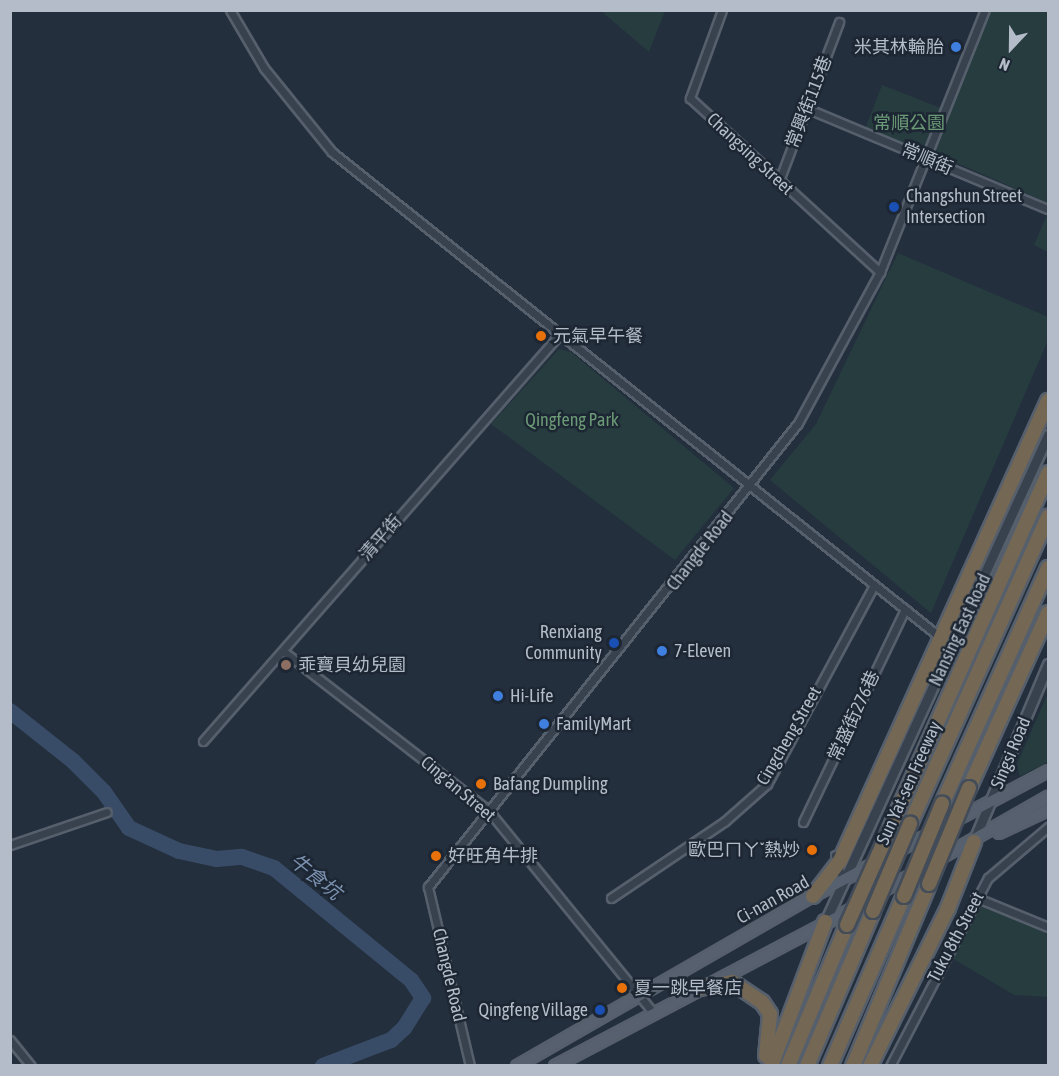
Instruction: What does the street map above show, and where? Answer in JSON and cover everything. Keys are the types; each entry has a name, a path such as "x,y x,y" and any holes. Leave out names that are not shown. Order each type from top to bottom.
{"highway":[{"path":"813,896 837,858 1010,488 1048,401"},
{"path":"788,1065 953,683 1048,473"},
{"name":"Sun Yat-sen Freeway","path":"807,1065 910,824 1048,517"},
{"path":"830,1065 942,804 1048,568"},
{"path":"853,1065 969,788 1048,612"},
{"path":"870,1065 948,908 974,842"},
{"path":"771,1065 825,922"},
{"path":"699,988 732,982 762,1002 771,1031 764,1065"}],"main road":[{"name":"Ci-nan Road","path":"518,1065 813,896 988,807 1048,771"},
{"path":"555,1065 652,1011 974,842 1048,797"},
{"path":"974,842 1048,810"}],"street":[{"path":"230,10 264,68 332,152 936,634"},
{"name":"Changsing Street","path":"722,10 690,98 880,272"},
{"name":"Changde Road","path":"470,1065 428,887 751,486 798,423 880,272 985,10"},
{"name":"常興街115巷","path":"779,181 839,22"},
{"name":"常順街","path":"807,108 1048,209"},
{"name":"清平街","path":"203,741 559,335"},
{"name":"Nansing East Road","path":"825,922 1048,435"},
{"name":"Cingcheng Street","path":"611,898 724,821 766,784 874,585"},
{"name":"常盛街276巷","path":"803,822 905,609"},
{"name":"Cing'an Street","path":"282,651 488,810 652,1011"},
{"name":"Singsi Road","path":"974,842 1048,664"},
{"path":"10,845 107,812"},
{"name":"Tuku 8th Street","path":"890,1065 975,897 988,878 1048,828"},
{"path":"837,858 843,882"},
{"path":"975,897 1048,927"},
{"path":"10,1040 31,1065"}],"green space":[{"path":"601,11 665,11 649,52"},
{"path":"991,11 1048,11 1048,203 934,153"},
{"name":"常順公園","path":"882,85 946,110 926,158 864,132"},
{"path":"1046,217 1048,218 1048,252 1034,245"},
{"path":"898,253 1048,317 1048,340 931,613 770,480 816,424"},
{"name":"Qingfeng Park","path":"559,349 571,352 734,488 675,560 491,424"},
{"path":"1048,693 1048,762 1020,776 1017,764"},
{"path":"981,903 1048,931 1048,997 1014,995 952,958"}],"waterway":[{"name":"牛食坑","path":"10,711 73,761 104,792 129,828 179,851 217,859 242,857 274,868 411,980 423,998 404,1028 391,1040 323,1066"}],"place":[{"name":"米其林輪胎","path":"956,47"},
{"name":"Changshun Street Intersection","path":"894,207"},
{"name":"元氣早午餐","path":"541,336"},
{"name":"Renxiang Community","path":"614,643"},
{"name":"7-Eleven","path":"662,651"},
{"name":"乖寶貝幼兒園","path":"286,665"},
{"name":"Hi-Life","path":"498,696"},
{"name":"FamilyMart","path":"544,724"},
{"name":"Bafang Dumpling","path":"481,784"},
{"name":"歐巴ㄇㄚˇ熱炒","path":"812,850"},
{"name":"好旺角牛排","path":"436,856"},
{"name":"夏一跳早餐店","path":"622,988"},
{"name":"Qingfeng Village","path":"600,1010"}]}
